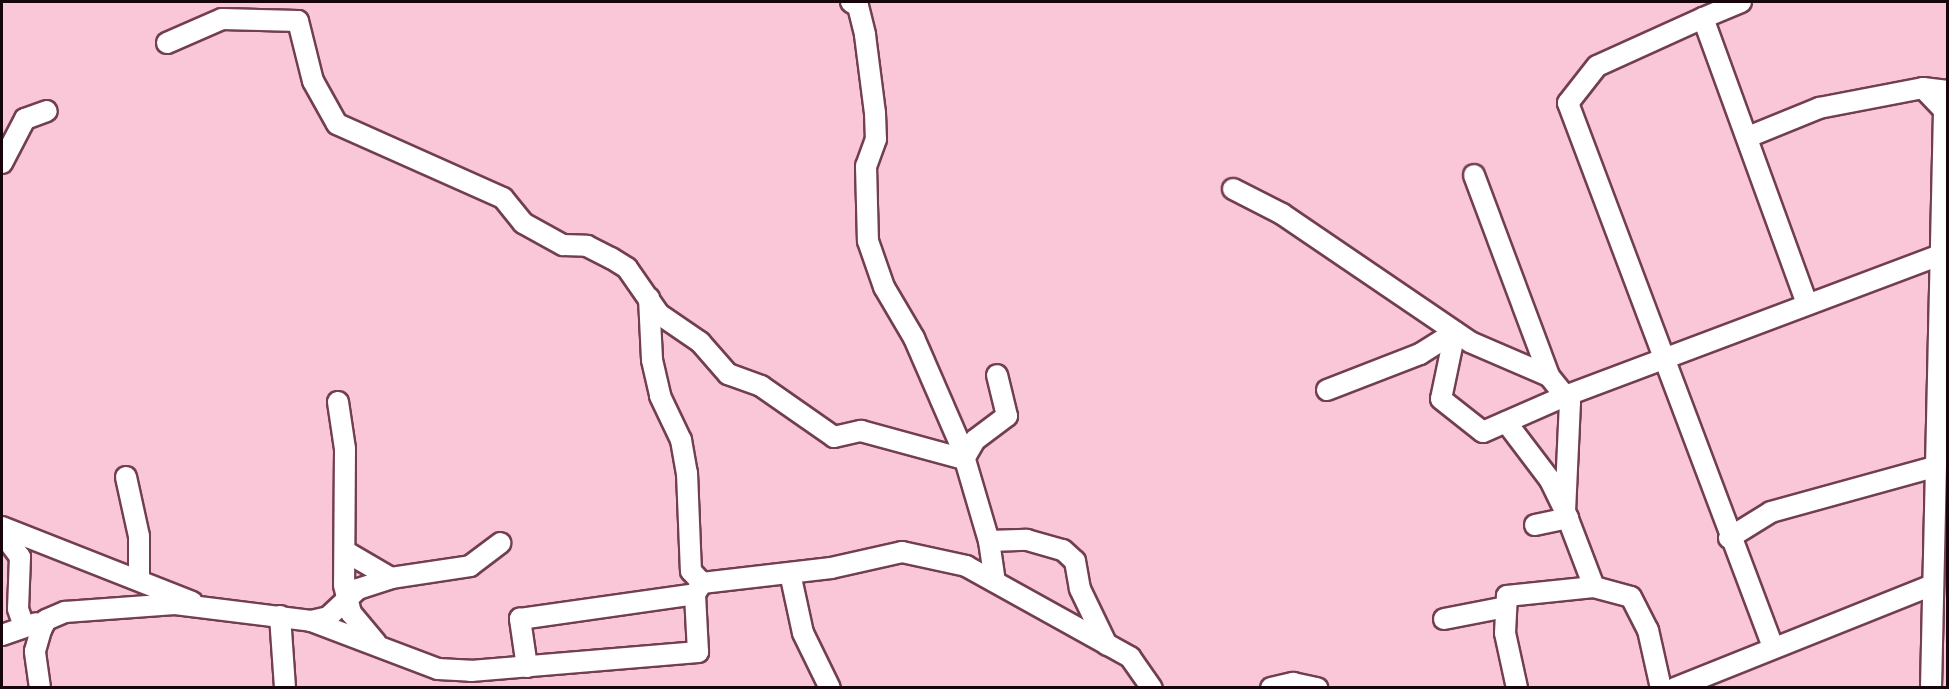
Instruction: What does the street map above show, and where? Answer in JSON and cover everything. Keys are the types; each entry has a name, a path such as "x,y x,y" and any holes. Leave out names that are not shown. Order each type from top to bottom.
{"street":[{"path":"851,2 858,6 865,35 876,139 866,166 868,241 884,287 914,338 964,459 989,541 994,582"},
{"path":"1741,2 1597,66 1568,103 1729,538 1773,647"},
{"path":"1703,18 1807,303"},
{"path":"167,42 222,19 267,24 298,21 313,81 337,124 503,198 523,223 563,245 599,250 627,268 664,319 700,342 728,374 762,386 834,437 861,431 964,459"},
{"path":"1748,137 1819,108 1923,88 1947,91"},
{"path":"1923,88 1944,111 1945,255 1942,368 1934,467 1931,687"},
{"path":"2,163 25,119 47,111"},
{"path":"1474,175 1549,376 1570,402 1567,514"},
{"path":"1233,189 1282,214 1455,332 1549,376"},
{"path":"1455,332 1441,399 1483,432 1565,396 1664,360 1807,303 1945,255"},
{"path":"2,635 65,612 200,606 311,621 376,643 438,669 475,679 527,667 698,652 699,589 691,571 687,473 681,440 660,396 652,360 649,298"},
{"path":"1327,390 1420,354 1455,332"},
{"path":"964,459 975,440 1007,416 997,375"},
{"path":"338,402 348,553 348,602 376,643"},
{"path":"1506,422 1550,480 1567,514 1594,587"},
{"path":"1729,538 1771,512 1934,467"},
{"path":"126,477 139,536 139,580"},
{"path":"1535,525 1567,514"},
{"path":"2,527 200,606"},
{"path":"2,533 20,557 18,609 24,626"},
{"path":"989,541 1027,540 1063,550 1075,561 1080,589 1107,645"},
{"path":"311,621 348,602 358,589 392,578 470,566 500,543"},
{"path":"527,667 520,619 902,552 966,566 1130,657 1152,687"},
{"path":"348,553 392,578"},
{"path":"790,573 802,633 831,687"},
{"path":"1676,687 1933,585"},
{"path":"1517,687 1505,633 1507,596 1594,587 1631,597 1648,630 1661,687"},
{"path":"1444,620 1506,608"},
{"path":"280,616 285,687"},
{"path":"40,687 35,651 46,620"},
{"path":"1271,687 1293,683 1317,687"}]}
